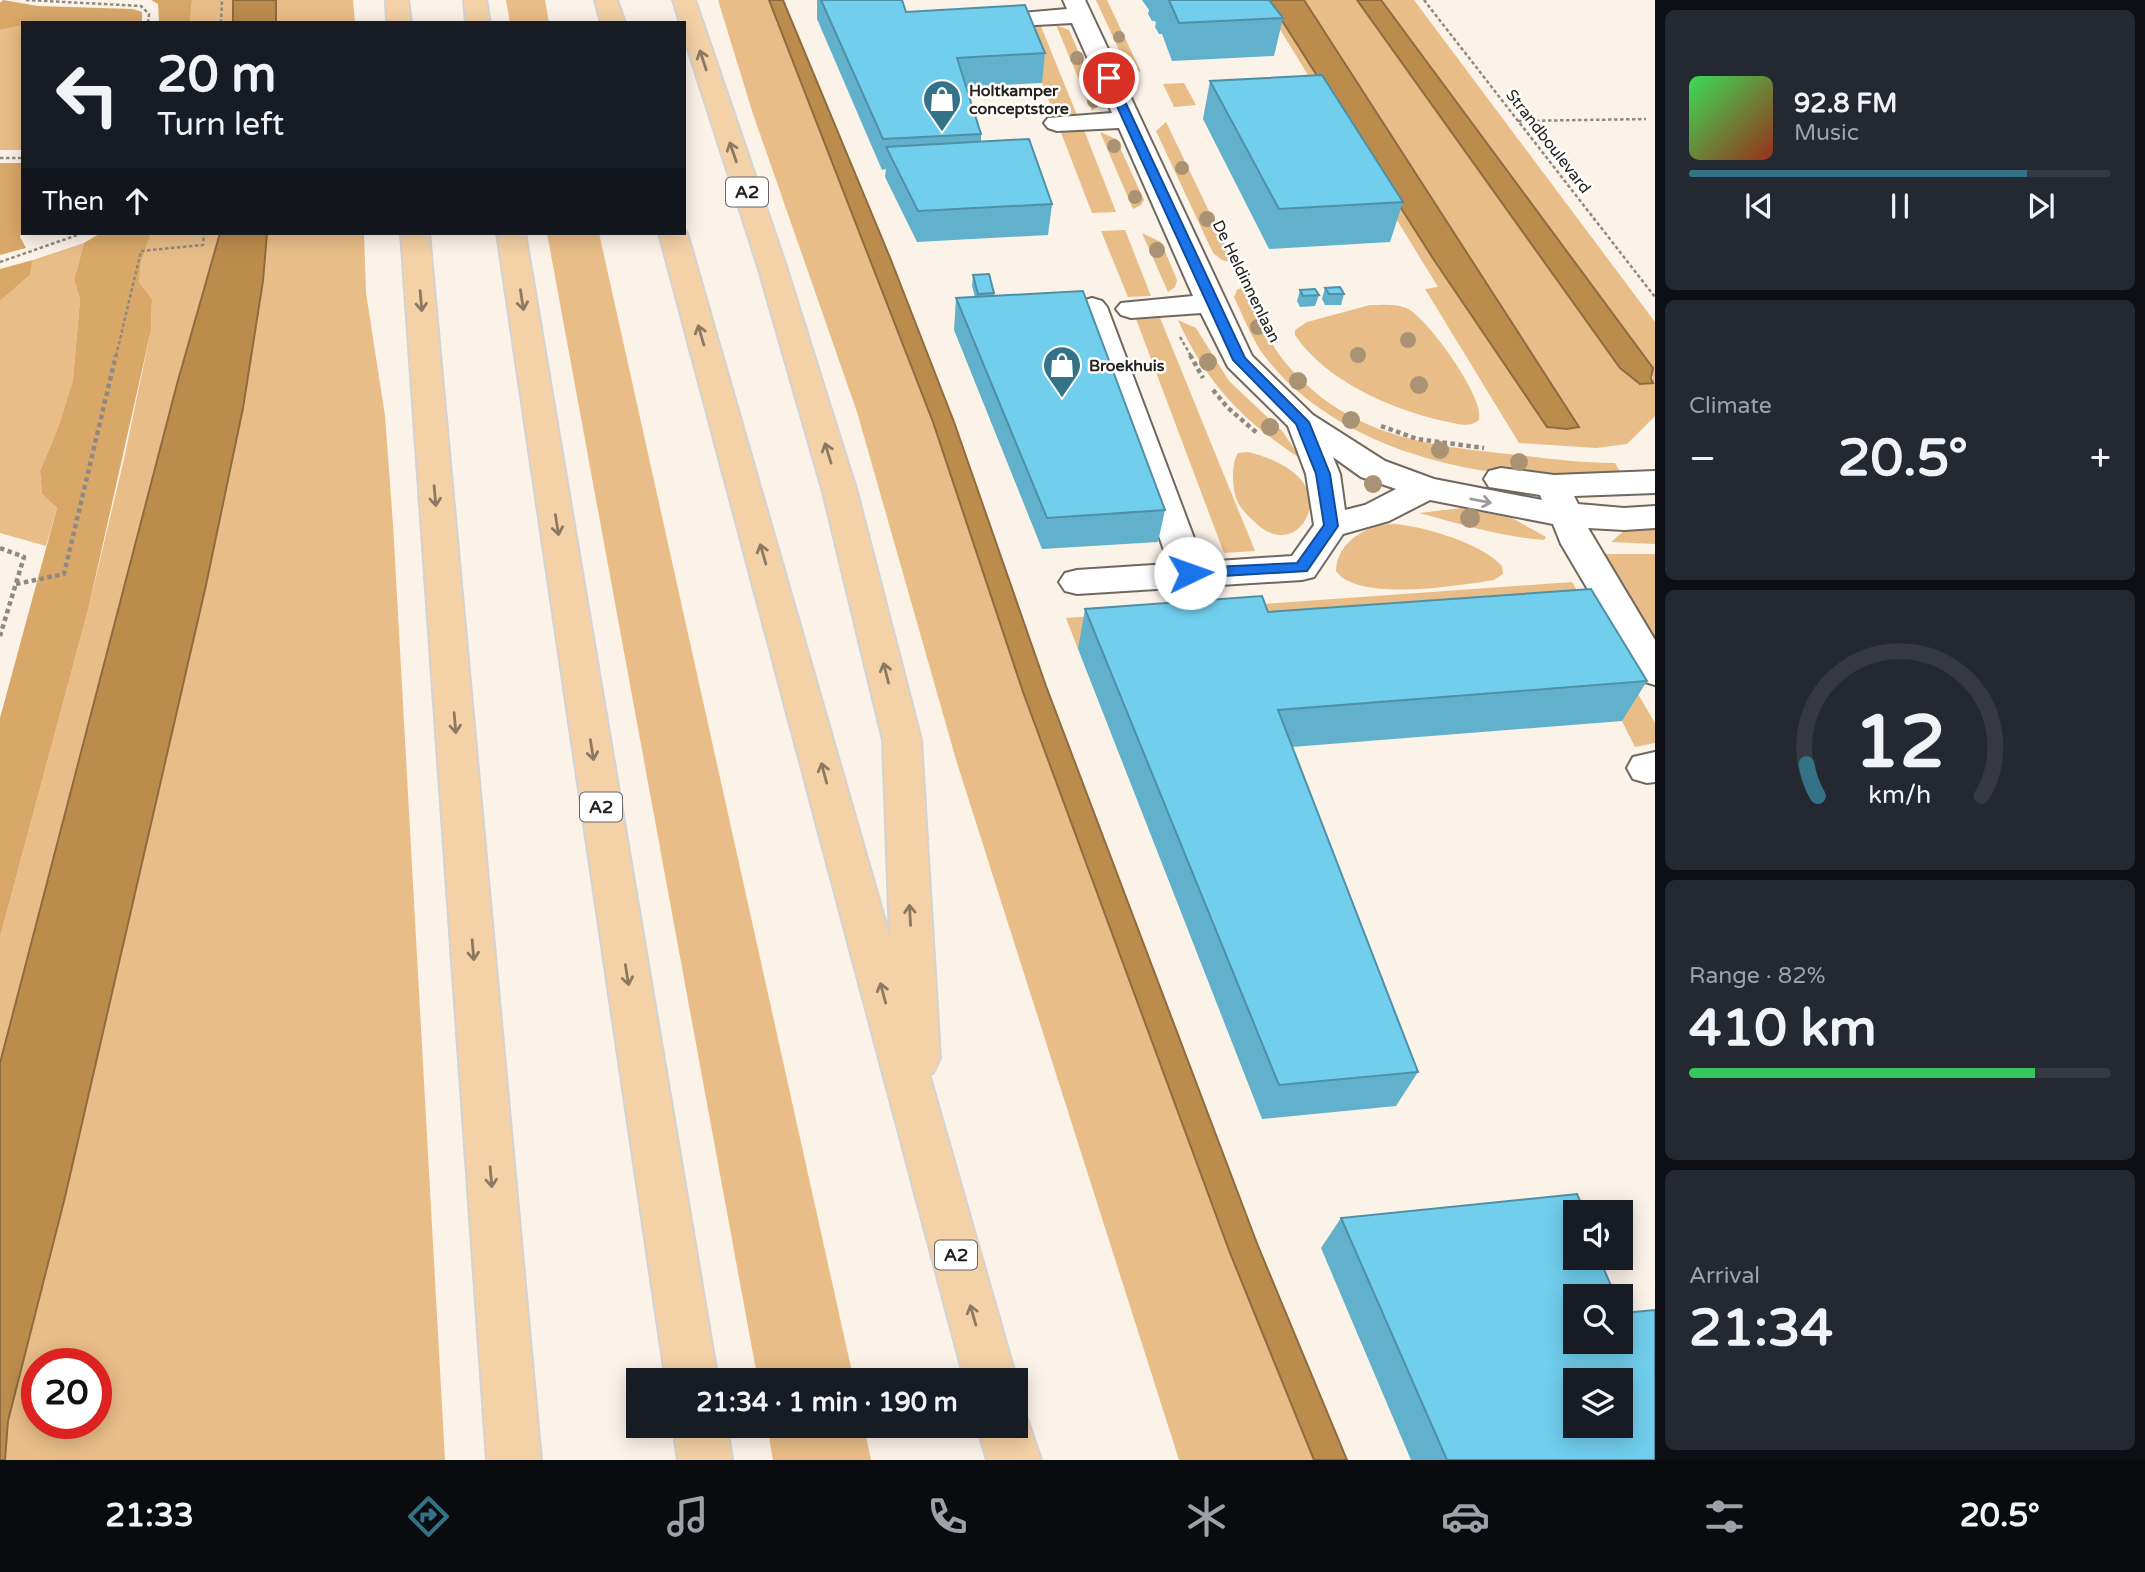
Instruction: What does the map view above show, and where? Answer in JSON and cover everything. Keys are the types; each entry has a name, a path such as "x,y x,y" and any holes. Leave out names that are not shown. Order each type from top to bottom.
{"highway":[{"path":"397,0 398,21"},
{"path":"475,0 478,21"},
{"path":"606,0 612,21"},
{"name":"A2","path":"684,0 771,263 840,492 902,740 920,1130"},
{"path":"415,235 514,1460"},
{"name":"A2","path":"511,235 690,1368"},
{"name":"A2","path":"674,235 987,1368"},
{"path":"702,1438 705,1460"},
{"path":"1008,1438 1014,1460"}],"street":[{"path":"1018,19 1077,8 1239,360 1316,430 1373,469 1426,488 1480,501 1559,501 1655,482"},
{"path":"1058,123 1128,120"},
{"path":"1131,309 1212,304"},
{"path":"1092,307 1190,573"},
{"path":"1316,430 1624,519 1655,517"},
{"path":"1316,430 1331,526"},
{"path":"1077,582 1301,568 1331,526 1377,513 1426,488"},
{"path":"1559,501 1578,544 1655,671"}],"path":[{"path":"26,0 141,6 149,14 148,21"},
{"path":"221,21 222,0"},
{"name":"Strandboulevard","path":"1424,0 1655,298"},
{"path":"1518,121 1646,119"},
{"path":"0,158 21,158"},
{"path":"0,262 77,235"},
{"path":"16,584 65,574 141,251 202,245 204,235"},
{"name":"De Heldinnenlaan","path":"1247,281 1278,347"},
{"path":"1376,424 1416,439 1491,449"},
{"path":"0,548 24,557 0,636"}],"shaded area":[{"path":"3,0 38,6 133,9 142,12 142,21 21,21 21,25 0,30 0,3"},
{"path":"151,0 192,0 190,21 159,21 158,4"},
{"path":"192,0 233,0 233,21 190,21"},
{"path":"233,0 276,0 276,21 233,21"},
{"path":"276,0 353,0 355,21 276,21"},
{"path":"506,0 545,0 549,21 510,21"},
{"path":"718,0 769,0 933,422 1023,692 1230,1253 1314,1460 1179,1460 957,763 857,412 752,111"},
{"path":"769,0 783,0 891,260 954,422 1046,686 1258,1246 1347,1460 1314,1460 1230,1253 1023,692 933,422"},
{"path":"1096,0 1107,0 1141,72 1126,65"},
{"path":"1262,0 1269,0 1434,260 1547,427 1579,427 1304,0 1357,0 1620,368 1640,384 1653,382 1653,367 1381,0 1414,0 1655,322 1655,416 1627,444 1596,448 1519,443 1425,289 1438,287"},
{"path":"1269,0 1304,0 1579,427 1547,427 1434,260"},
{"path":"1357,0 1381,0 1653,368 1653,383 1640,384 1620,368"},
{"path":"1040,24 1077,115 1055,117 1020,25"},
{"path":"21,25 21,150 0,150 0,30"},
{"path":"1056,25 1069,30 1101,104 1092,111"},
{"path":"1184,83 1196,105 1174,107 1163,84"},
{"path":"1166,122 1234,263 1222,260 1213,253 1156,131"},
{"path":"1060,130 1084,130 1116,212 1092,213"},
{"path":"1100,132 1116,139 1144,200 1133,209"},
{"path":"0,163 21,163 20,237 26,248 0,255"},
{"path":"1125,230 1151,296 1128,297 1101,231"},
{"path":"1142,233 1161,242 1177,280 1175,287 1168,292"},
{"path":"98,235 150,235 141,263 139,282 152,299 151,330 88,610 0,937 0,718 57,508 42,494 40,471 58,428 73,380 80,299 74,280 84,243"},
{"path":"150,235 219,235 177,384 0,1063 0,937 88,610 151,330 152,299 139,282 141,263"},
{"path":"219,235 267,235 263,281 243,408 206,585 65,1197 27,1348 21,1348 21,1370 8,1421 5,1460 0,1460 0,1063 177,384"},
{"path":"267,235 364,235 366,293 385,416 393,524 445,1460 5,1460 8,1421 21,1370 21,1439 112,1439 112,1348 27,1348 65,1197 206,585 263,281"},
{"path":"547,235 599,235 851,1368 756,1368"},
{"path":"84,243 74,280 80,299 73,380 58,428 40,471 42,494 57,508 46,546 0,533 0,301 30,275 33,260"},
{"path":"33,260 30,275 0,301 0,269"},
{"path":"1244,286 1267,335 1284,361 1308,386 1332,405 1359,420 1386,432 1445,446 1562,460 1615,463 1623,477 1534,476 1487,471 1414,454 1346,425 1315,405 1287,381 1263,354 1234,297 1237,290"},
{"path":"1370,305 1404,307 1417,315 1441,343 1465,378 1479,410 1479,420 1466,425 1457,424 1423,416 1381,401 1324,366 1295,335 1295,330 1307,322"},
{"path":"1160,318 1255,551 1224,553 1136,319"},
{"path":"1178,320 1196,328 1229,381 1283,432 1301,459 1261,430 1228,399 1201,363"},
{"path":"1247,452 1280,464 1295,474 1306,487 1310,498 1306,519 1291,533 1270,533 1252,520 1239,504 1235,495 1233,469 1238,453"},
{"path":"1462,508 1512,518 1546,537 1544,540 1481,530 1419,513"},
{"path":"1395,524 1467,543 1493,558 1502,566 1503,574 1494,580 1435,588 1387,589 1365,587 1348,581 1336,571 1342,551 1356,536 1375,527"},
{"path":"1655,526 1655,544 1611,542 1625,530"},
{"path":"1606,554 1655,554 1655,640 1606,559"},
{"path":"1572,582 1655,723 1655,743 1635,747 1622,721 1249,636 1078,649 1066,618"},
{"path":"769,1438 866,1438 871,1460 773,1460"}],"building":[{"path":"821,0 902,0 906,12 1025,5 1045,53 957,58 981,134 883,139"},
{"path":"1169,0 1269,0 1283,18 1179,23"},
{"path":"1322,75 1403,202 1279,209 1210,81"},
{"path":"1029,139 1052,204 918,211 886,147"},
{"path":"989,274 994,293 978,294 973,275"},
{"path":"1340,287 1344,294 1329,294 1325,288"},
{"path":"1315,289 1319,295 1303,296 1300,290"},
{"path":"1083,291 1165,510 1047,518 956,298"},
{"path":"1591,589 1647,681 1278,710 1418,1072 1279,1085 1085,609 1262,596 1268,612"},
{"path":"1577,1194 1580,1200 1563,1200 1563,1270 1604,1270 1610,1284 1563,1284 1563,1354 1633,1354 1633,1312 1655,1310 1655,1460 1447,1460 1341,1218"}],"place":[{"name":"Holtkamper conceptstore","path":"942,133"},
{"name":"Broekhuis","path":"1062,399"}],"route":[{"path":"1109,78 1239,360 1302,422 1323,474 1331,526 1301,568 1190,573"}]}
